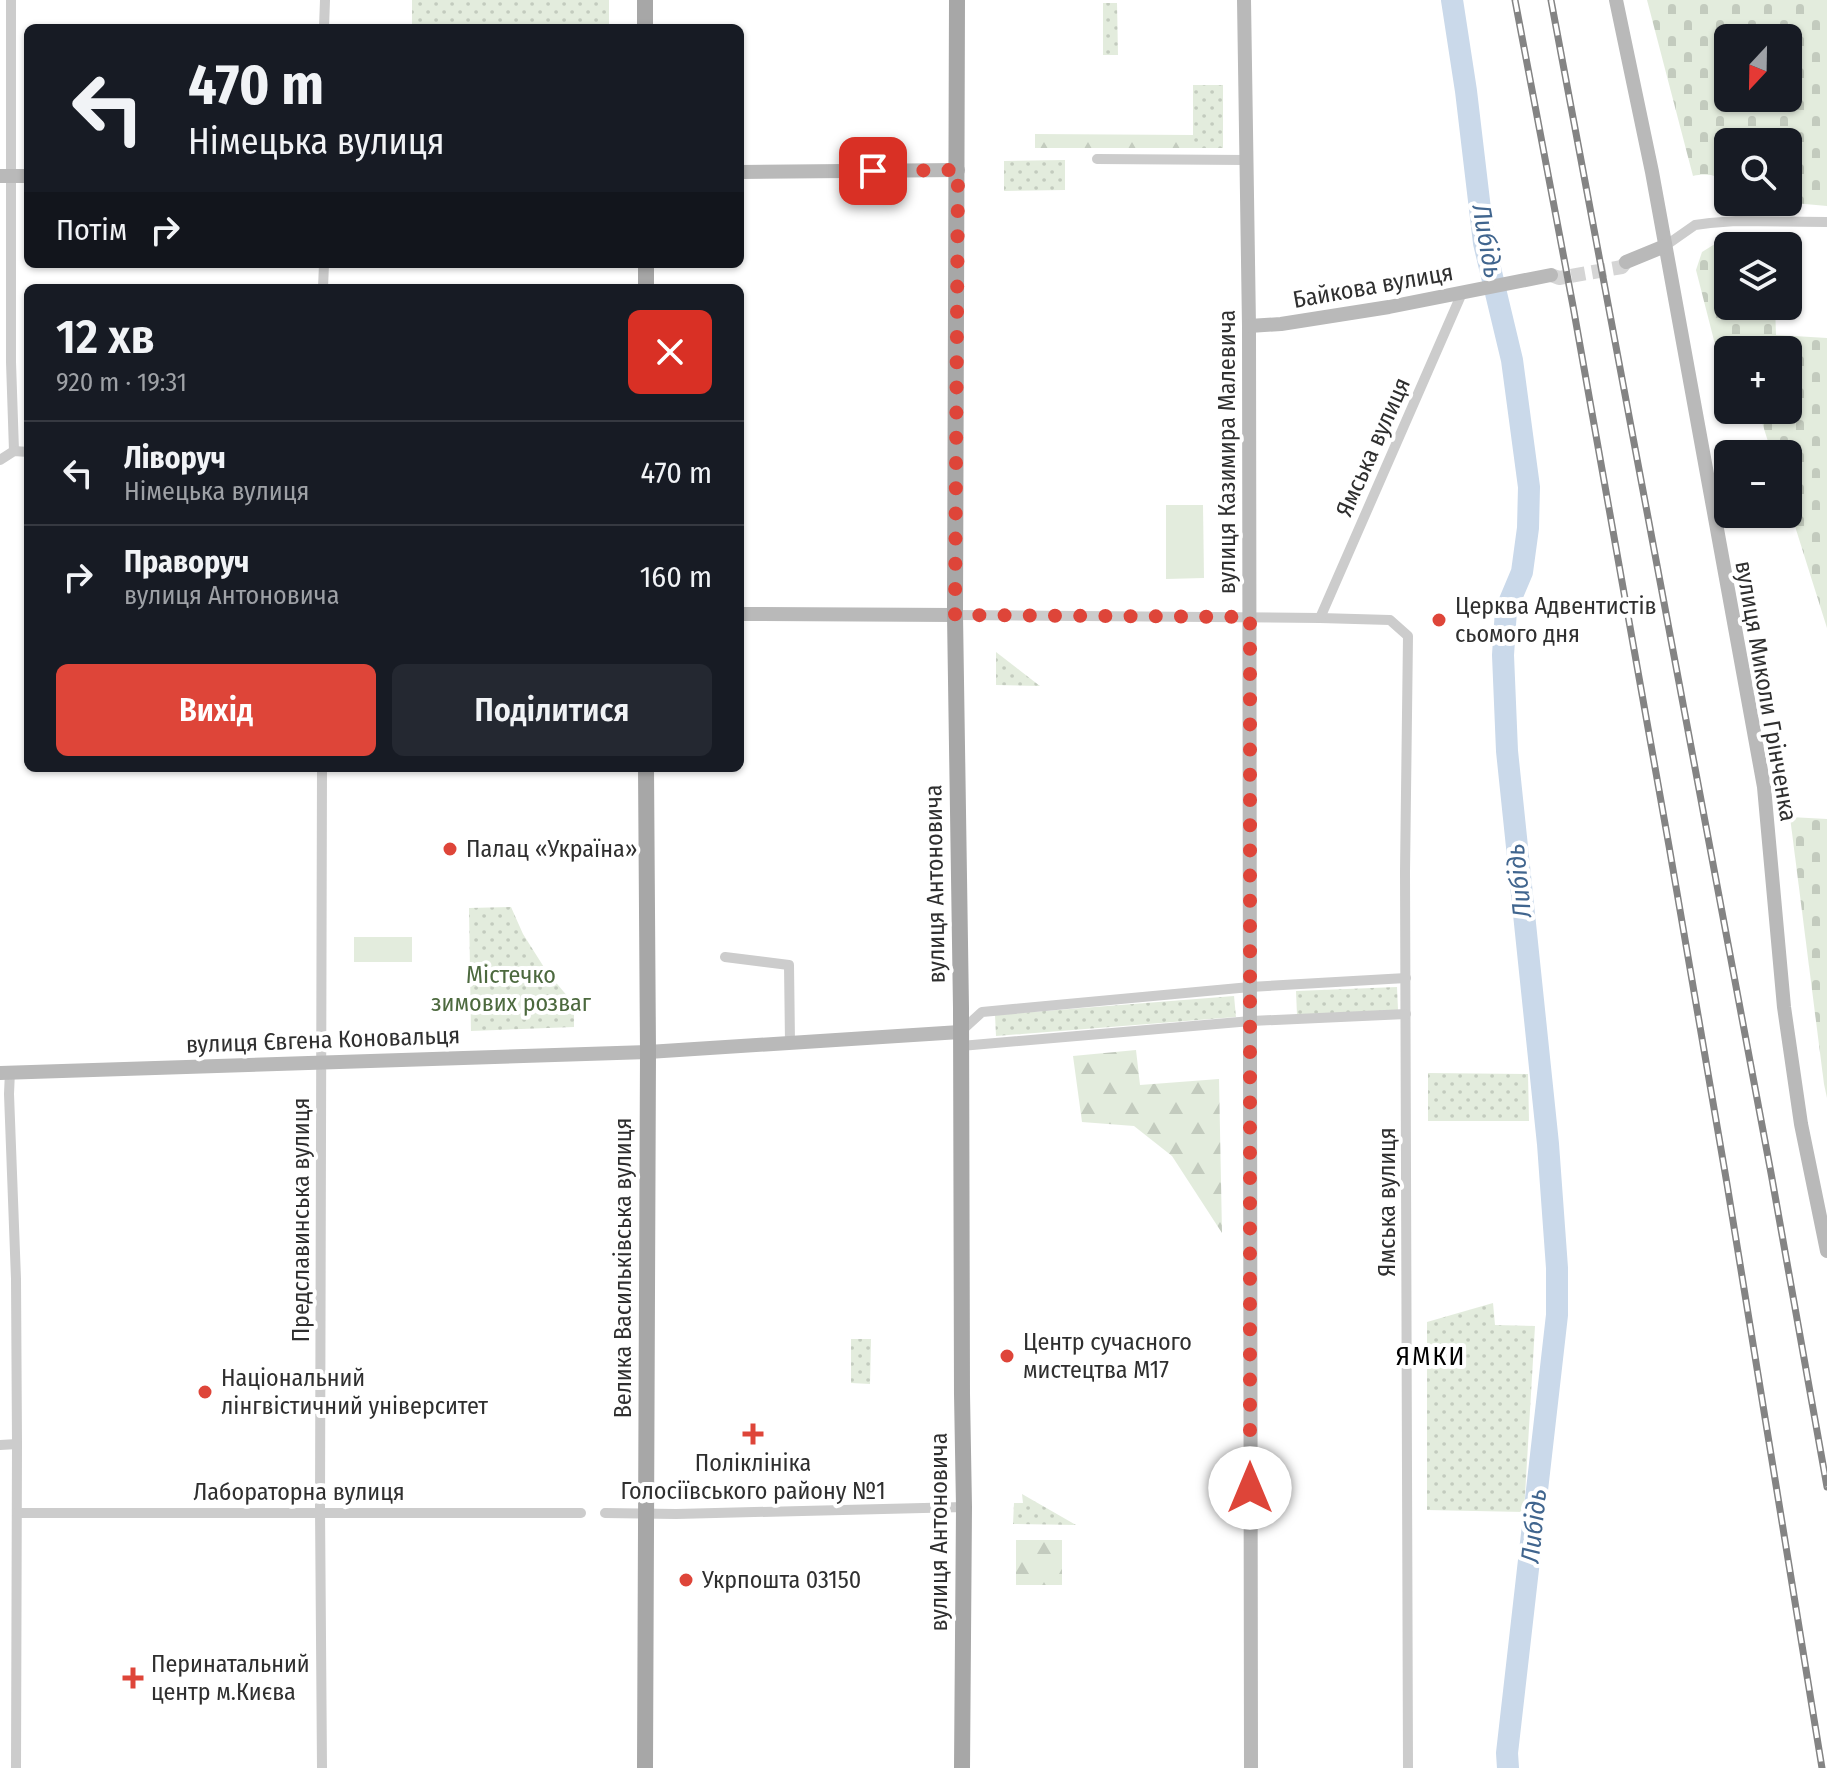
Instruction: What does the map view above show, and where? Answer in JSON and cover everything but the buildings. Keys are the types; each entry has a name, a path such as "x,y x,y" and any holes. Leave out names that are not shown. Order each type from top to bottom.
{"main road":[{"path":"645,0 645,24"},
{"name":"вулиця Антоновича","path":"957,0 955,615 964,1507 962,1768"},
{"name":"вулиця Казимира Малевича","path":"1244,0 1249,326 1251,1768"},
{"name":"вулиця Миколи Грінченка","path":"1616,0 1641,116 1764,787 1784,1007 1801,1124 1827,1251"},
{"path":"744,172 958,170"},
{"path":"1626,262 1665,246"},
{"name":"Байкова вулиця","path":"1249,326 1389,307 1551,275"},
{"path":"744,614 955,615"},
{"name":"Велика Васильківська вулиця","path":"645,1768 646,772"},
{"name":"вулиця Євгена Коновальця","path":"5,1072 648,1052 790,1042 960,1039"}],"street":[{"path":"11,0 5,176 14,451"},
{"path":"324,24 325,0"},
{"path":"1097,159 1246,160"},
{"path":"1665,246 1695,225 1736,221 1827,222"},
{"name":"Ямська вулиця","path":"1408,1768 1408,636 1390,620 1320,618 1469,292"},
{"path":"0,460 14,451 24,452"},
{"path":"955,615 1320,618"},
{"name":"Предславинська вулиця","path":"322,772 322,1768"},
{"path":"725,957 789,965 790,1042"},
{"path":"960,1039 982,1012 1250,987 1406,978"},
{"path":"960,1039 1406,1014"},
{"path":"5,1072 9,1094 15,1247 16,1768"},
{"path":"0,1445 17,1444"},
{"path":"605,1513 964,1507"},
{"name":"Лабораторна вулиця","path":"17,1513 581,1513"}],"green space":[{"path":"412,0 609,0 609,24 412,24"},
{"path":"1647,0 1827,0 1827,206 1802,204 1802,128 1714,128 1714,176 1693,176"},
{"path":"1103,3 1117,3 1118,55 1103,55"},
{"path":"1193,85 1223,85 1223,148 1193,148"},
{"path":"1035,134 1193,135 1193,148 1035,148"},
{"path":"1065,160 1065,190 1004,191 1004,161"},
{"path":"1714,244 1714,320 1775,320 1776,335 1793,336 1714,336 1714,340 1696,270 1702,252"},
{"path":"1802,337 1827,338 1827,628 1796,528 1802,528 1802,440 1768,440 1762,424 1802,424"},
{"path":"1166,505 1203,505 1204,578 1166,579"},
{"path":"996,652 1040,686 996,685"},
{"path":"1790,817 1827,819 1827,1098 1824,1084"},
{"name":"Містечко зимових розваг","path":"511,907 523,934 547,972 574,1004 574,1027 471,1031 469,908"},
{"path":"354,937 412,937 412,962 354,962"},
{"path":"1397,987 1398,1010 1297,1015 1296,991"},
{"path":"1234,996 1236,1017 996,1036 995,1015"},
{"path":"1136,1050 1140,1085 1219,1079 1222,1233 1172,1156 1134,1126 1082,1122 1073,1056"},
{"path":"1428,1073 1528,1074 1529,1121 1428,1121"},
{"path":"1493,1303 1495,1325 1535,1326 1524,1512 1427,1510 1427,1322"},
{"path":"851,1339 871,1339 870,1384 851,1383"},
{"path":"1022,1494 1076,1525 1013,1524 1014,1503 1023,1503"},
{"path":"1016,1540 1062,1540 1062,1585 1016,1585"}],"waterway":[{"name":"Либідь","path":"1452,0 1484,243 1512,360 1529,487 1522,572 1506,610 1503,655 1507,751 1548,1144 1557,1268 1557,1315 1507,1753 1508,1768"}],"tunnel":[{"path":"1551,275 1559,278 1622,267 1626,262"}],"railway":[{"path":"1515,0 1669,846 1822,1768"},
{"path":"1551,0 1827,1487"}],"place":[{"name":"Церква Адвентистів сьомого дня","path":"1439,620"},
{"name":"Палац «Україна»","path":"450,849"},
{"name":"Центр сучасного мистецтва M17","path":"1007,1356"},
{"name":"Національний лінгвістичний університет","path":"205,1392"},
{"name":"Поліклініка Голосіївського району №1","path":"753,1434"},
{"name":"Укрпошта 03150","path":"686,1580"},
{"name":"Перинатальний центр м.Києва","path":"133,1678"}],"district":[{"name":"ЯМКИ","path":"1431,1356"}],"route":[{"path":"873,171 958,170 955,615 1250,617 1250,1488"}]}
